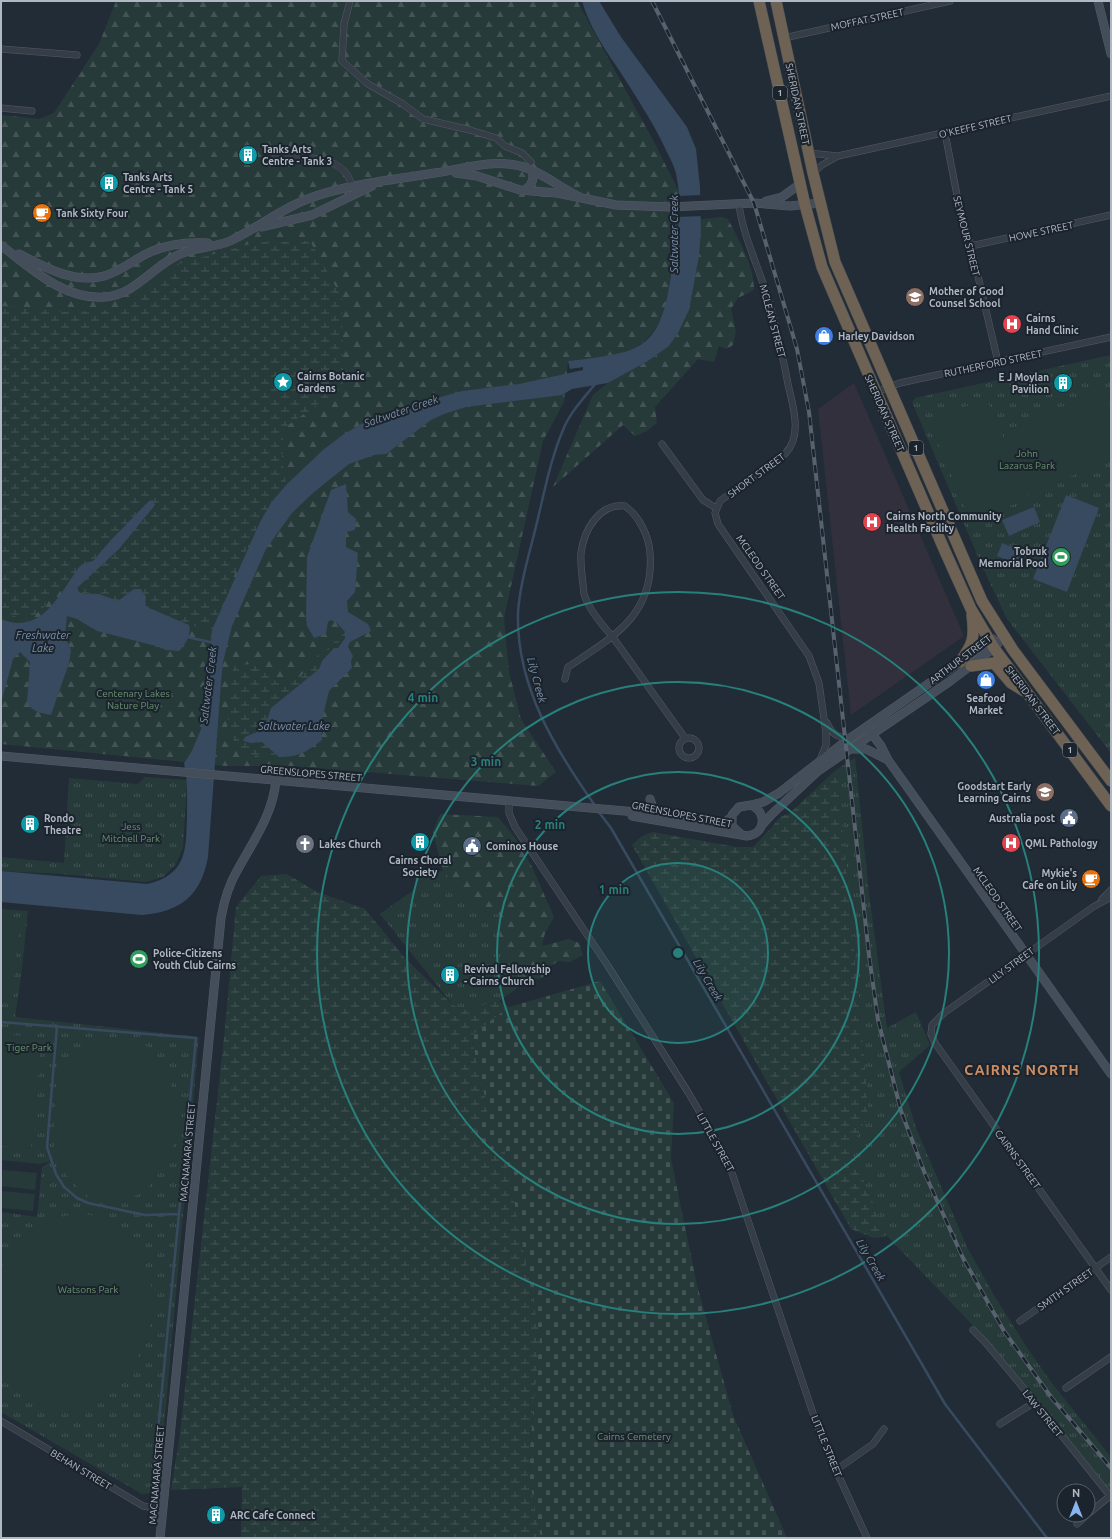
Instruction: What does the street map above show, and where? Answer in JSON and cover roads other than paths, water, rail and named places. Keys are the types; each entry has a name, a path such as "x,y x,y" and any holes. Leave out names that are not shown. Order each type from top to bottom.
{"highway":[{"name":"SHERIDAN STREET","path":"760,1 800,184 825,275 876,392 971,609 992,644 1111,806"},
{"name":"SHERIDAN STREET","path":"776,1 808,153 839,273 982,601 1004,636 1111,781"},
{"path":"960,662 972,644 974,627 971,609"},
{"path":"971,666 994,663 1011,684 1028,693"}],"street":[{"path":"350,1 344,24 342,61 368,84 403,104 423,119 496,138 505,146 522,153 532,166 560,188 582,198"},
{"name":"MOFFAT STREET","path":"784,38 950,1"},
{"path":"1098,1 1111,54"},
{"path":"1102,1 1104,21"},
{"path":"1,49 76,55"},
{"name":"O'KEEFE STREET","path":"813,173 824,163 838,156 1111,96"},
{"path":"1,108 32,111"},
{"name":"SEYMOUR STREET","path":"945,133 961,216 970,246 998,362"},
{"name":"O'KEEFE STREET","path":"808,153 838,156"},
{"path":"276,157 310,156 336,164 350,179 352,187"},
{"path":"2,245 50,282 82,295 104,297 117,295 135,287 163,264 179,254 228,242 306,200 352,187 488,164 532,166"},
{"path":"488,164 484,170 484,175 488,179"},
{"path":"524,190 533,181 532,166"},
{"path":"440,173 465,174 524,190 557,193 616,205 670,207 754,203 805,205 820,203"},
{"path":"249,230 312,215 380,182"},
{"path":"754,203 782,197 800,184"},
{"name":"MCLEAN STREET","path":"739,204 743,223 778,334 795,426 794,440"},
{"name":"HOWE STREET","path":"970,246 1111,215"},
{"path":"2,245 54,271 84,277 104,276 116,271 151,251 164,247 197,242 220,243"},
{"path":"50,282 50,277 54,271"},
{"name":"RUTHERFORD STREET","path":"876,392 889,387 1111,337"},
{"name":"SHORT STREET","path":"716,508 720,501 785,454 794,440"},
{"path":"662,444 704,500 716,508"},
{"path":"565,679 568,667 612,636 640,608 650,576 651,562 648,540 638,520 631,510 625,506 617,505 607,508 597,515 588,531 581,553 582,581 586,600 599,621 612,636 685,738"},
{"name":"MCLEOD STREET","path":"716,508 715,513 718,524 810,656 819,683 827,740 820,761"},
{"name":"ARTHUR STREET","path":"762,825 813,776 849,750 870,730 960,662 1004,636"},
{"name":"ARTHUR STREET","path":"751,805 763,802 772,797 852,737 870,730 971,666 992,644"},
{"name":"MCLEOD STREET","path":"823,714 832,733 841,738 852,737"},
{"name":"MCLEOD STREET","path":"870,730 888,760 1111,1074"},
{"path":"849,750 866,749 888,760"},
{"name":"GREENSLOPES STREET","path":"1,756 618,812 655,814 688,818 716,825 725,822 732,817"},
{"name":"MACNAMARA STREET","path":"160,1538 220,918 231,883 259,834 271,807 275,796 276,780"},
{"path":"650,799 655,814 701,828"},
{"name":"LITTLE STREET","path":"510,801 509,813 515,827 608,966 688,1092 728,1161 821,1437 867,1538"},
{"path":"751,805 756,807 762,815 762,825 756,834 752,836 742,835 734,830 732,817 739,807 751,805"},
{"name":"GREENSLOPES STREET","path":"618,812 638,818 742,835"},
{"name":"LILY STREET","path":"1093,907 1111,890"},
{"name":"LILY STREET","path":"932,1026 944,1013 1093,907 1111,897"},
{"name":"CAIRNS STREET","path":"932,1026 931,1034 934,1043 1111,1290"},
{"name":"SMITH STREET","path":"1020,1321 1111,1257"},
{"name":"LAW STREET","path":"973,1330 985,1342 1035,1402 1110,1496"},
{"path":"1066,1388 1111,1356"},
{"path":"1000,1424 1035,1402"},
{"name":"BEHAN STREET","path":"1,1421 143,1506 163,1510"},
{"path":"836,1470 873,1444 884,1429"},
{"path":"1096,1508 1110,1496"}],"water":[{"name":"Saltwater Creek","path":"582,1 599,1 621,37 687,127 696,149 700,187 701,231 699,256 689,310 678,333 669,346 648,361 608,383 572,389 562,395 466,407 431,420 386,454 374,455 349,464 313,493 292,513 266,549 232,626 223,662 208,857 200,882 187,899 168,910 142,915 1,902 1,871 147,884 160,880 170,874 177,867 182,859 186,840 187,789 184,763 191,753 202,727 212,630 260,522 271,503 286,485 323,450 344,434 363,423 395,410 462,391 519,384 583,370 583,367 570,369 568,361 612,355 629,350 642,344 652,334 660,320 666,301 675,251 679,215 679,191 676,175 660,138 597,36 588,19"},
{"name":"Saltwater Lake","path":"346,484 348,512 356,519 355,530 346,532 346,547 358,553 355,592 347,601 348,612 368,624 371,631 350,642 348,647 353,656 351,661 352,668 329,691 321,724 322,740 298,755 279,757 262,742 251,743 243,741 245,737 264,729 271,708 319,669 322,661 334,648 338,648 345,638 345,632 337,623 331,620 328,622 326,634 314,638 307,626 306,617 307,557 331,490"},
{"name":"Tobruk Memorial Pool","path":"1066,495 1099,508 1067,592 1033,579"},
{"name":"Freshwater Lake","path":"153,500 155,505 119,549 77,588 80,593 99,594 118,601 134,589 141,589 146,597 145,605 149,608 189,625 190,632 184,646 179,651 166,650 156,646 97,631 77,619 67,616 65,636 71,650 69,663 51,715 34,710 27,702 30,662 20,652 13,659 1,703 1,619 15,623 27,622 48,610 79,567 85,563 93,561 149,501"},
{"path":"1034,507 1040,522 1009,536 1002,520"},
{"path":"1002,543 1022,551 1017,564 997,556"}],"waterway":[{"name":"Lily Creek","path":"596,383 569,417 555,451 523,577 518,613 519,640 524,666 531,691 541,716 566,762 596,807"},
{"name":"Saltwater Creek","path":"187,637 210,642"},
{"name":"Lily Creek","path":"598,811 611,828 945,1404 1047,1538"},
{"path":"1,1022 196,1038 153,1482"},
{"path":"57,1026 47,1147 56,1174 64,1187 77,1198 88,1203 145,1215 179,1214"}],"railway":[{"path":"652,1 754,203 797,349 809,412 869,955 878,1020 901,1111 925,1174 963,1258 1004,1331 1051,1397 1111,1468"}],"place":[{"name":"Tanks Arts Centre - Tank 3","path":"248,155"},
{"name":"Tanks Arts Centre - Tank 5","path":"109,183"},
{"name":"Tank Sixty Four","path":"42,213"},
{"name":"Mother of Good Counsel School","path":"915,297"},
{"name":"Cairns Hand Clinic","path":"1012,324"},
{"name":"Harley Davidson","path":"824,336"},
{"name":"Cairns Botanic Gardens","path":"283,382"},
{"name":"E J Moylan Pavilion","path":"1063,383"},
{"name":"Cairns North Community Health Facility","path":"872,522"},
{"name":"Tobruk Memorial Pool","path":"1061,557"},
{"name":"Seafood Market","path":"986,680"},
{"name":"Goodstart Early Learning Cairns","path":"1045,792"},
{"name":"Australia post","path":"1069,818"},
{"name":"Rondo Theatre","path":"30,824"},
{"name":"Cairns Choral Society","path":"420,842"},
{"name":"QML Pathology","path":"1011,843"},
{"name":"Lakes Church","path":"305,844"},
{"name":"Cominos House","path":"472,846"},
{"name":"Mykie's Cafe on Lily","path":"1091,879"},
{"name":"Police-Citizens Youth Club Cairns","path":"139,959"},
{"name":"Revival Fellowship - Cairns Church","path":"450,975"},
{"name":"ARC Cafe Connect","path":"216,1515"}],"district":[{"name":"CAIRNS NORTH","path":"1022,1070"}],"park label":[{"name":"John Lazarus Park","path":"1027,458"},
{"name":"Centenary Lakes Nature Play","path":"133,698"},
{"name":"Jess Mitchell Park","path":"131,832"},
{"name":"Tiger Park","path":"29,1047"},
{"name":"Watsons Park","path":"88,1289"},
{"name":"Cairns Cemetery","path":"634,1436"}]}
